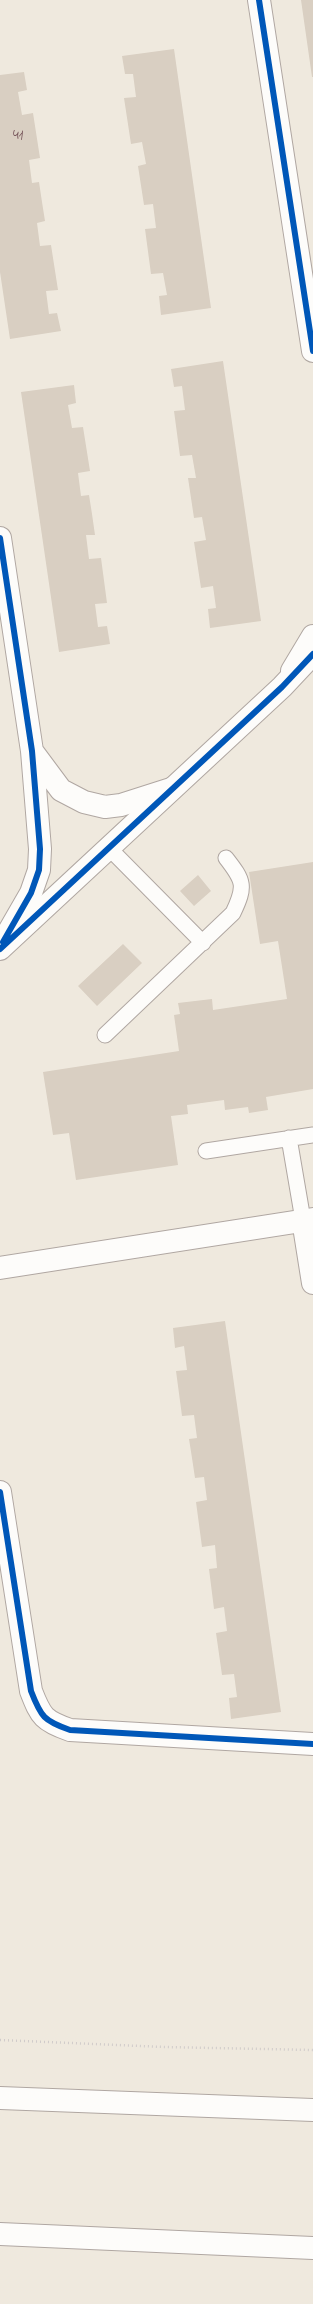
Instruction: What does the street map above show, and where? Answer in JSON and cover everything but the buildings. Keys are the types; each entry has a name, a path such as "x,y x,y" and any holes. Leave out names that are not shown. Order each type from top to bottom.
{"street":[{"path":"259,0 313,351"},
{"path":"0,538 32,751 40,849 39,870 31,893 0,948"},
{"path":"282,686 313,636"},
{"path":"0,948 282,686 313,654"},
{"path":"282,686 313,664"},
{"path":"32,751 61,790 84,802 105,807 121,805 171,789"},
{"path":"0,1268 308,1220 313,1283"},
{"path":"0,1492 31,1691 38,1711 51,1724 70,1730 313,1744"},
{"path":"0,2098 313,2110"},
{"path":"0,2234 313,2248"}],"lane":[{"path":"109,848 203,943"},
{"path":"105,1035 233,913 242,896 240,877 226,858"},
{"path":"206,1151 313,1134"},
{"path":"289,1138 308,1220"}],"path":[{"path":"0,2040 164,2047 313,2050"}],"cycle path":[{"path":"259,0 313,351"},
{"path":"0,538 32,751 40,849 39,870 31,893 3,942"},
{"path":"0,949 282,687 313,654"},
{"path":"0,1492 31,1691 44,1717 54,1724 70,1730 313,1744"}]}
